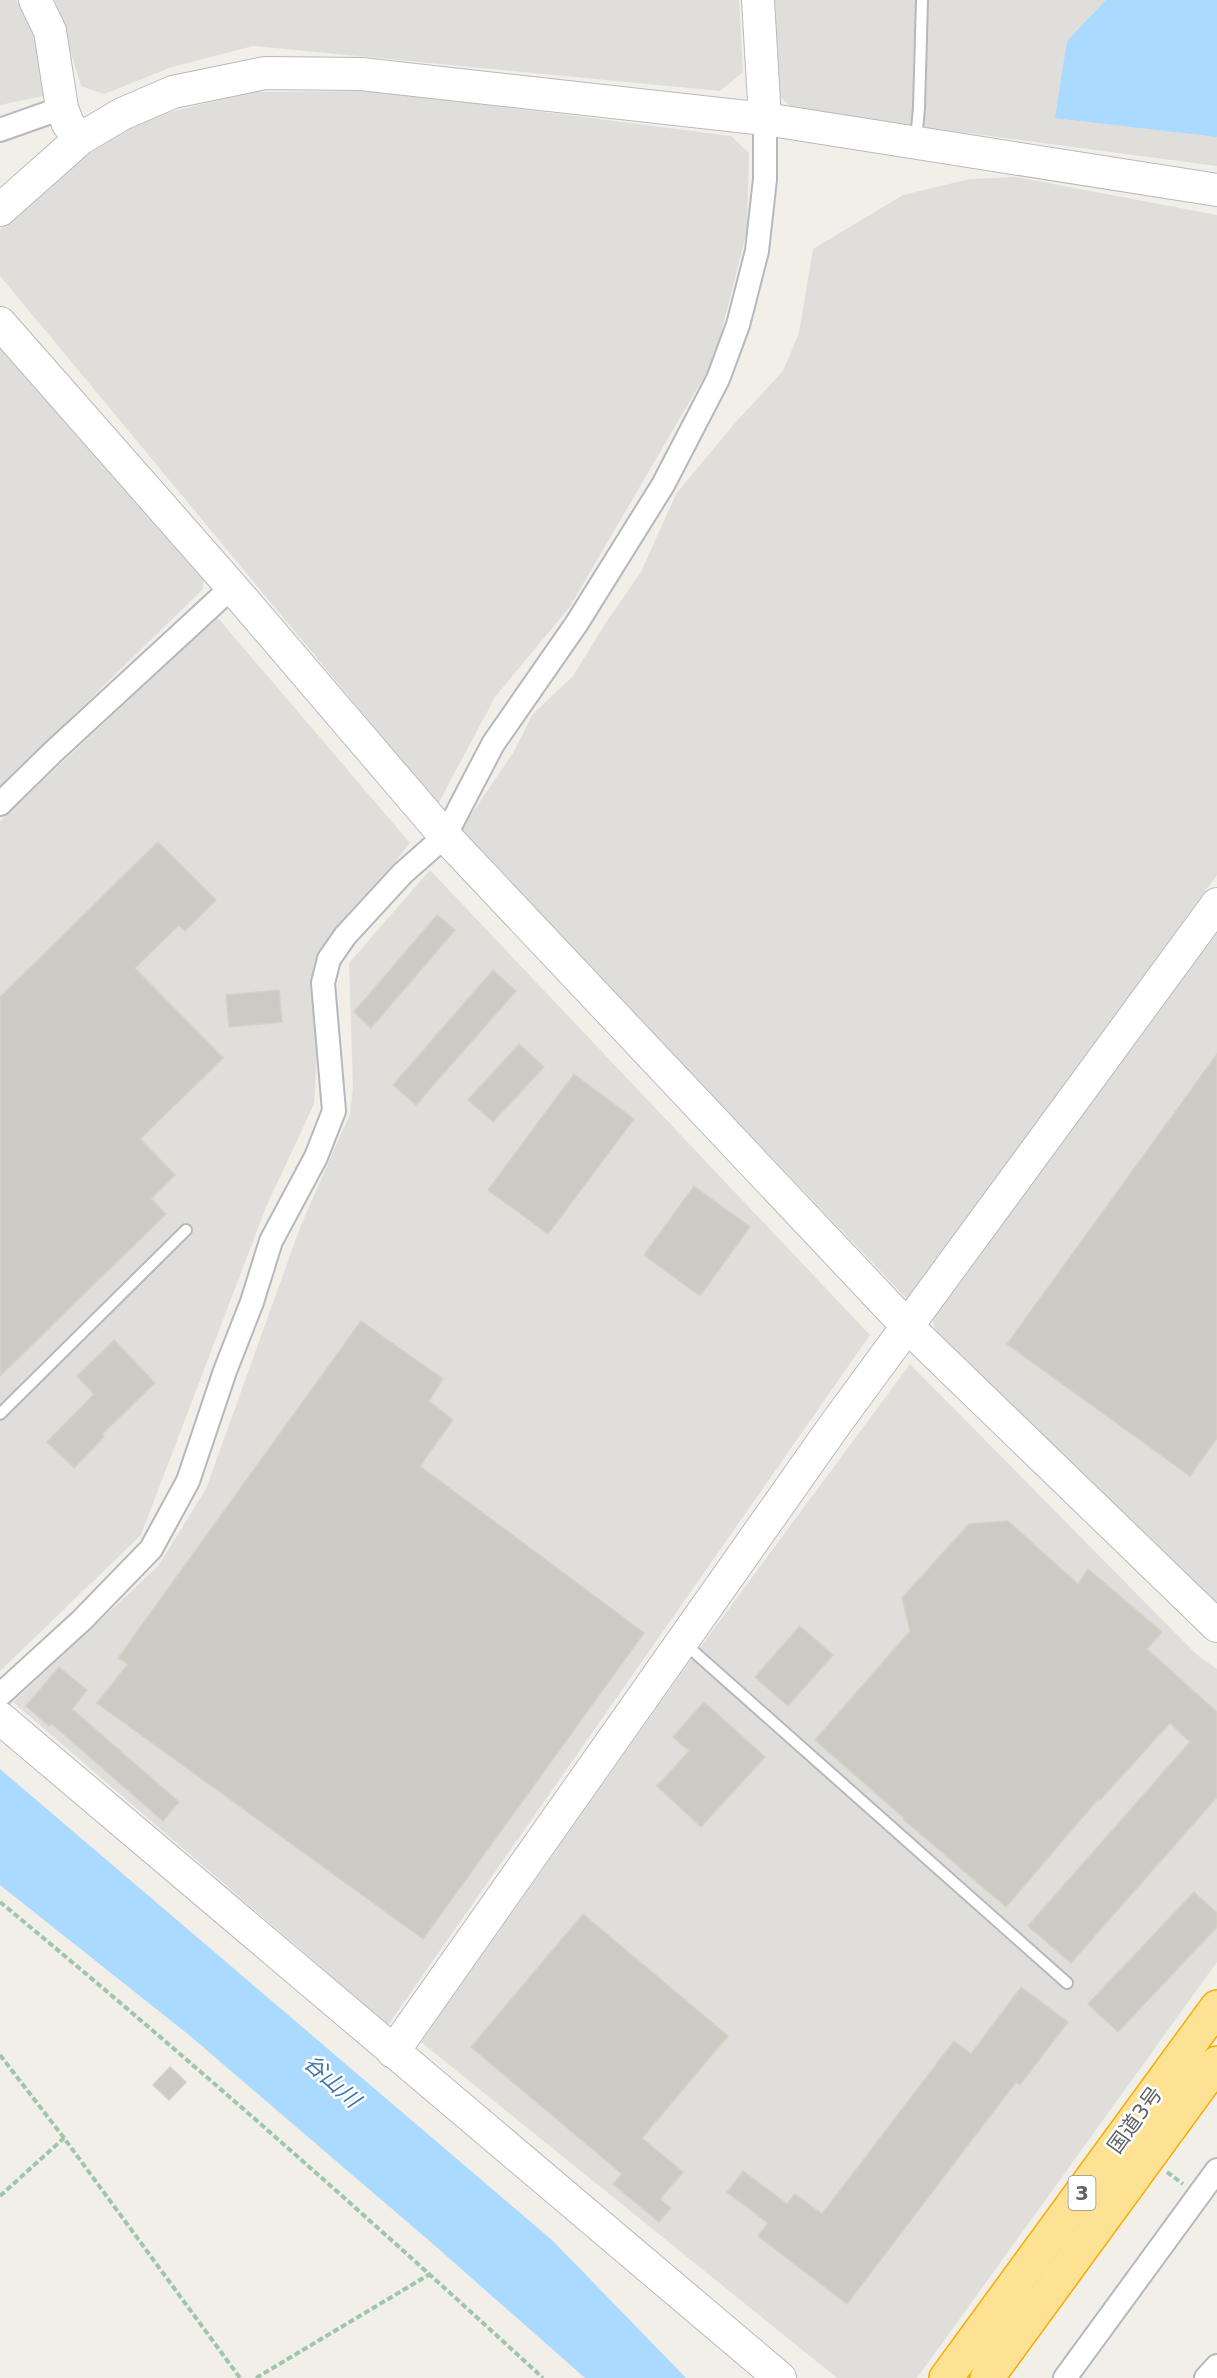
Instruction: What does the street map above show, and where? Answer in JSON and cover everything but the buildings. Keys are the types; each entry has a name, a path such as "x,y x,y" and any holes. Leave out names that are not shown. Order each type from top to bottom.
{"highway":[{"name":"国道3号","path":"946,2378 1217,2007"},
{"name":"国道3号","path":"987,2378 1217,2063"}],"street":[{"path":"35,0 50,31 62,108 68,124 80,139"},
{"path":"0,1695 82,1620 151,1549 188,1481 225,1371 252,1302 271,1241 316,1157 334,1111 323,983 328,959 345,936 403,873 445,836 493,744 577,623 663,485 718,379 738,325 757,252 765,179 765,119 758,0"},
{"path":"0,210 80,139 122,114 174,92 265,73 361,74 765,119 1217,190"},
{"path":"0,130 62,108"},
{"path":"0,323 232,587 445,836 907,1326 1217,1626"},
{"path":"0,804 232,587"},
{"path":"393,2052 681,1641 907,1326 1217,904"},
{"path":"0,1718 780,2378"},
{"path":"1065,2378 1211,2181"},
{"path":"1206,2378 1217,2366"}],"lane":[{"path":"916,143 922,0"},
{"path":"0,1414 186,1230"},
{"path":"681,1641 1067,1983"}],"path":[{"path":"0,1902 129,2008 430,2274 543,2378"},
{"path":"0,2055 64,2138 240,2378"},
{"path":"0,2196 64,2138"},
{"path":"1148,2158 1211,2181"},
{"path":"256,2378 430,2274"}],"shaded area":[{"path":"0,0 16,0 40,45 48,95 0,105"},
{"path":"55,0 739,0 743,72 720,91 253,46 172,67 104,94 81,86"},
{"path":"775,0 1217,0 1217,166 794,110 779,96"},
{"path":"379,91 731,136 749,153 747,230 715,358 569,608 495,697 438,804 0,276 0,229 84,157 147,118 250,92"},
{"path":"1016,177 1217,215 1217,875 908,1300 460,831 513,753 533,714 573,676 641,572 676,494 735,423 783,371 799,333 813,249 903,195 970,179"},
{"path":"0,331 204,578 203,589 0,787"},
{"path":"217,617 410,843 322,955 314,1104 266,1207 141,1535 0,1671 0,821"},
{"path":"430,870 870,1335 388,2025 13,1702 158,1566 206,1489 301,1225 350,1114 353,1087 349,963"},
{"path":"1217,933 1217,1603 936,1333 932,1318"},
{"path":"910,1364 1197,1655 1217,1669 1217,1962 917,2378 837,2378 421,2042 682,1672"}],"water":[{"path":"1106,0 1217,0 1217,137 1055,118 1067,41"},
{"name":"谷山川","path":"0,1769 553,2241 686,2378 585,2378 189,2035 0,1885"}]}
